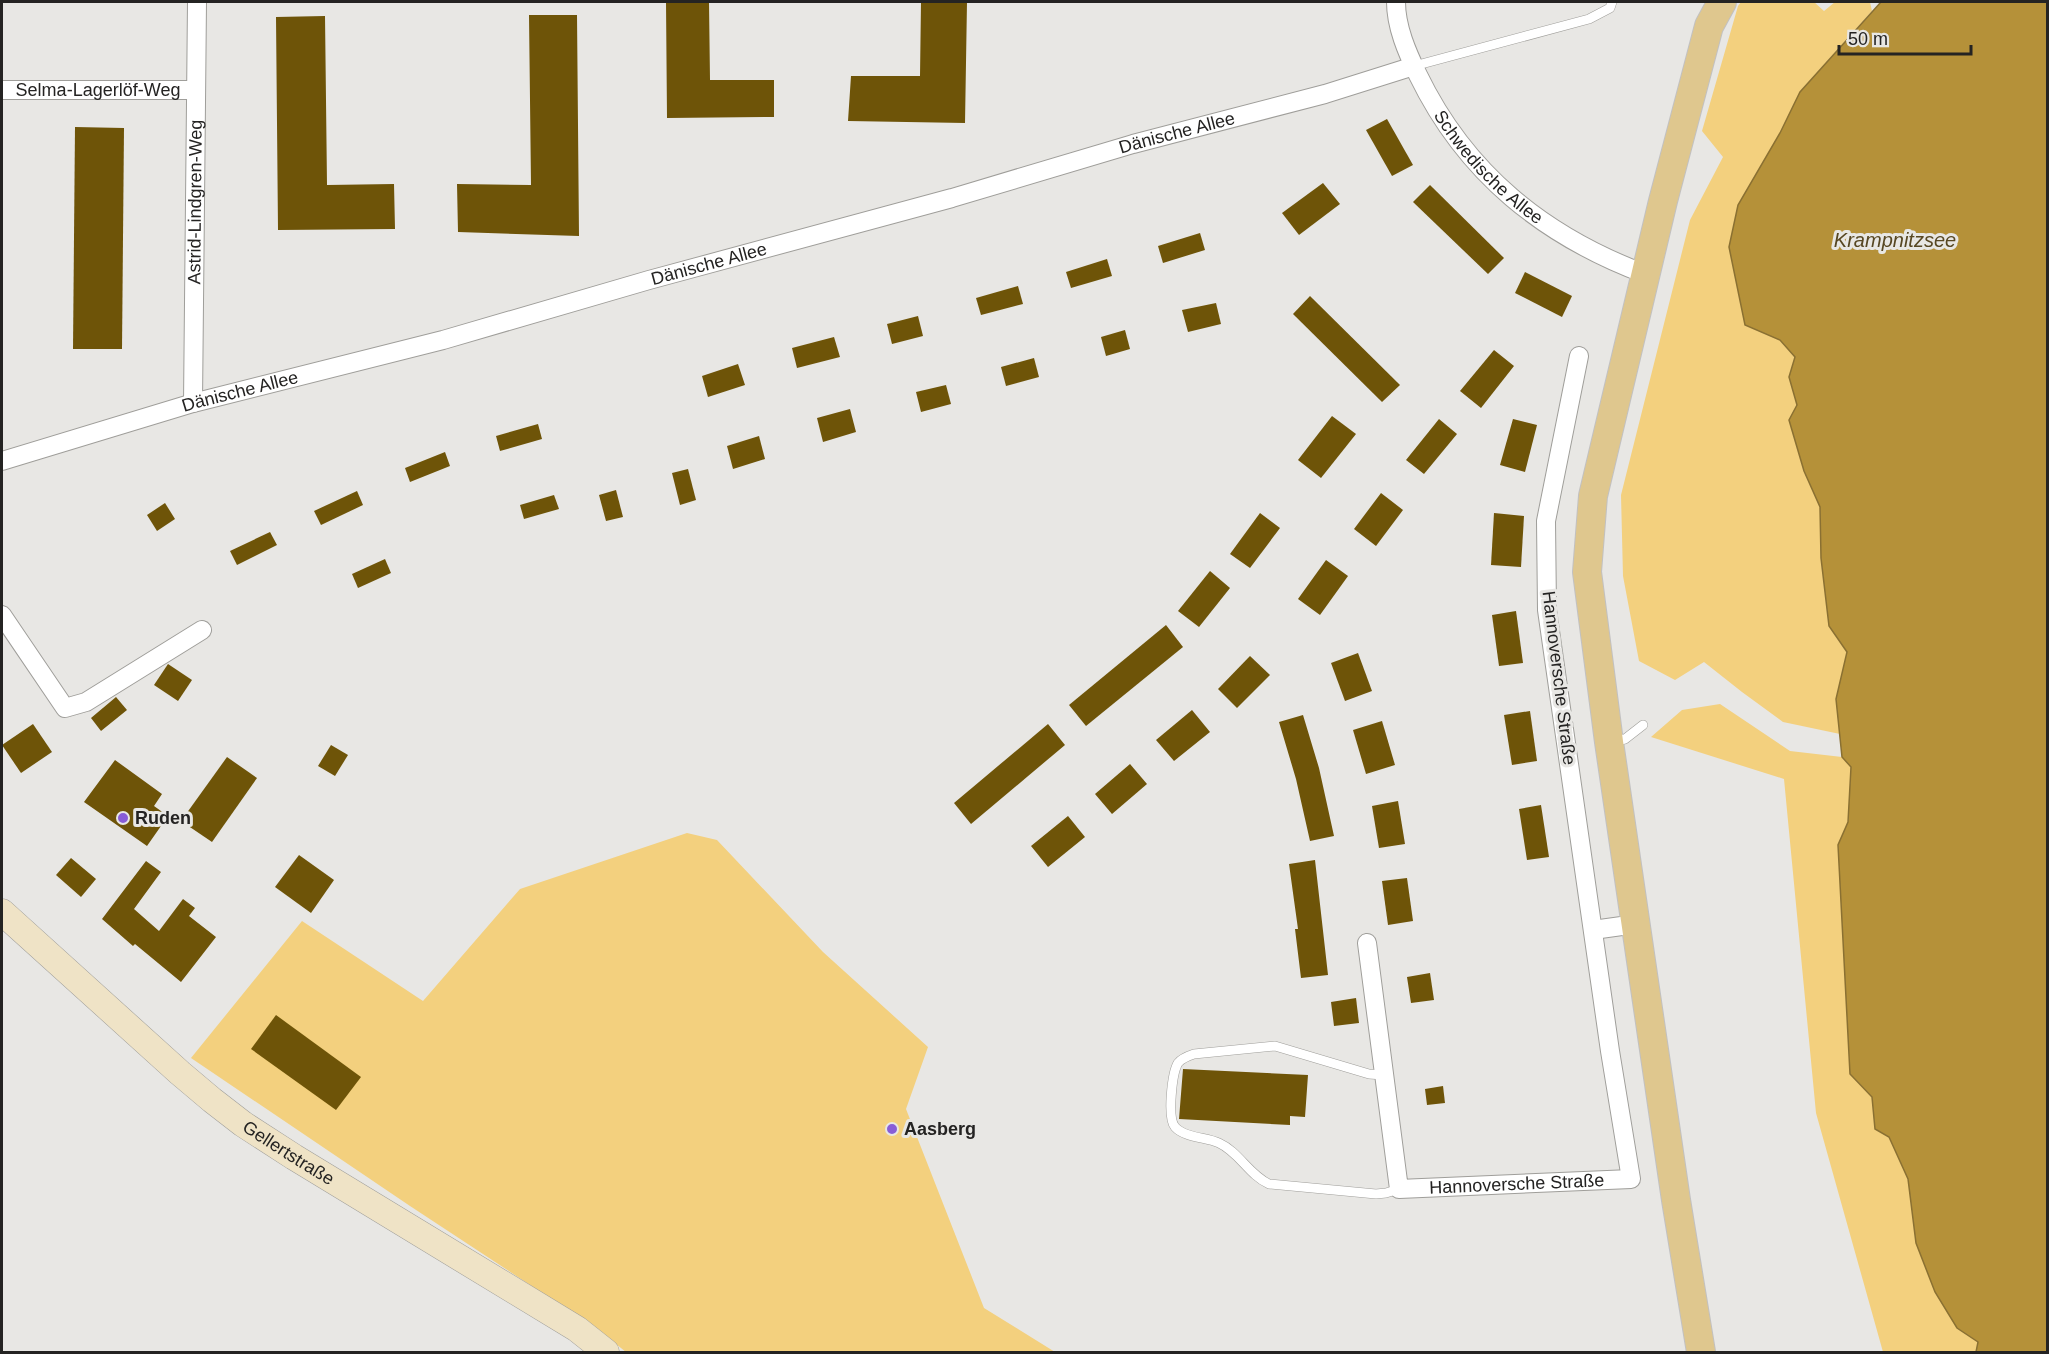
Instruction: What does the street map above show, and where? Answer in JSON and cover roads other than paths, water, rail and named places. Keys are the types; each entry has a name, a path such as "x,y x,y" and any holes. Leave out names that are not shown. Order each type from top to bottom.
{"main road":[{"path":"1701,1353 1676,1200 1609,742 1587,572 1593,496 1645,274 1709,26 1722,2"}],"street":[{"name":"Astrid-Lindgren-Weg","path":"193,403 196,2"},
{"name":"Schwedische Allee","path":"1396,2 1396,17 1414,66 1432,101 1474,159 1510,196 1551,228 1587,250 1645,274"},
{"name":"Dänische Allee","path":"2,461 193,403 443,340 649,280 962,195 1133,144 1325,94 1414,66"},
{"name":"Selma-Lagerlöf-Weg","path":"2,90 195,90"},
{"name":"Hannoversche Straße","path":"1399,1189 1631,1179 1610,1051 1547,610 1546,521 1579,356"},
{"path":"2,615 65,708 86,702 202,630"},
{"name":"Gellertstraße","path":"2,912 180,1073 243,1124 294,1158 577,1329 606,1353"},
{"path":"1593,930 1636,924"},
{"path":"1367,943 1399,1189"}],"lane":[{"path":"1414,66 1589,19 1610,8 1612,2"},
{"path":"1609,742 1625,739 1643,725"},
{"path":"1384,1075 1368,1074 1275,1046 1194,1054 1178,1063 1170,1118 1174,1126 1181,1131 1218,1142 1228,1148 1253,1174 1269,1184 1376,1194 1399,1189"}],"water":[{"name":"Krampnitzsee","path":"1881,2 2047,2 2047,1352 1976,1352 1978,1342 1957,1328 1935,1292 1916,1243 1908,1179 1889,1137 1875,1129 1872,1097 1850,1074 1838,845 1848,822 1851,767 1842,757 1836,699 1847,652 1829,626 1821,558 1820,507 1804,471 1789,420 1797,405 1789,377 1795,357 1780,340 1745,325 1729,247 1738,205 1780,133 1800,92"}],"place":[{"name":"Ruden","path":"123,818"},
{"name":"Aasberg","path":"892,1129"}]}
